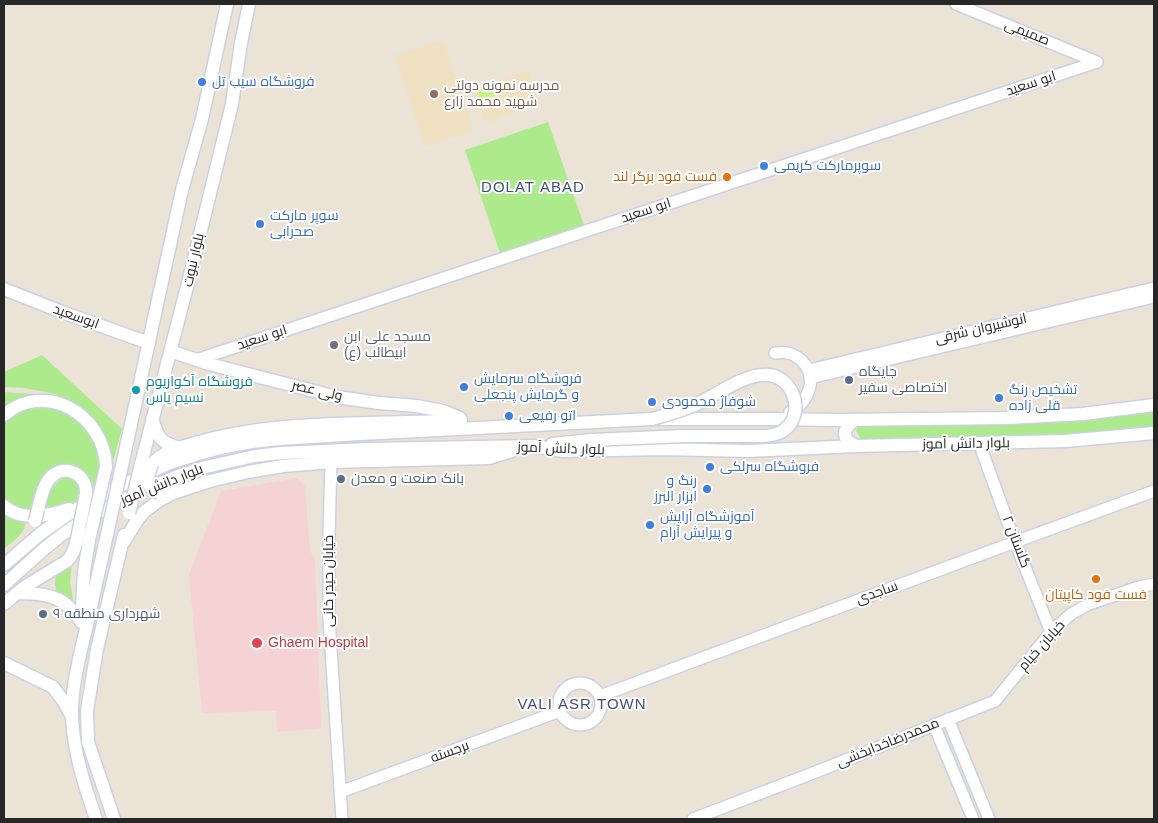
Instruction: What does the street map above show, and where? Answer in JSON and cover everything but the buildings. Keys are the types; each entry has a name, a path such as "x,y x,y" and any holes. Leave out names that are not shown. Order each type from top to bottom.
{"main road":[{"name":"بلوار نبوت","path":"82,646 182,190 202,120 227,4"},
{"name":"بلوار نبوت","path":"123,544 129,513 146,464 152,420 232,104 240,43 248,4"},
{"path":"219,38 224,33 232,32 238,36 240,43"},
{"name":"ابوسعید","path":"4,289 149,343"},
{"name":"ولی عصر","path":"170,351 196,360 337,397 417,406 443,411 465,420"},
{"path":"114,819 88,742 87,711 97,648 123,544 132,526 145,511 173,493 210,481 283,466 331,462 489,458 529,446 592,440 773,435 782,432 790,424 796,414 796,404 791,389 783,381 768,375 760,375 736,383 683,410 652,419"},
{"path":"4,415 12,408 29,402 54,402 66,406 80,414 95,432 104,450 106,467 83,540 66,561 26,586 4,604"},
{"name":"بلوار دانش آموز","path":"4,565 40,534 87,498 170,463 198,454 225,447 279,439 652,419 854,420 1007,418 1083,414 1154,405"},
{"path":"152,420 161,439 167,444 179,448"},
{"path":"173,493 159,493 152,490 148,484 146,464 179,448 226,435 268,428 320,424 465,420 510,422 520,426"},
{"path":"854,420 845,430 848,441 856,446"},
{"name":"بلوار دانش آموز","path":"4,585 44,549 70,529 103,510 141,491 178,476 206,467 255,456 367,449 529,446 562,451 665,449 748,451 856,446 1065,441 1154,433"},
{"path":"4,556 30,531 45,485 51,478 57,473 68,471 80,476 87,488 87,498 83,540 82,646 74,687 72,719 75,746 86,792 96,819"},
{"path":"4,506 16,514 44,516 56,513 87,498"},
{"path":"18,593 35,593 53,597 66,604 81,621"},
{"path":"4,663 52,687 64,702 72,719"}],"street":[{"name":"صمیمی","path":"956,4 1097,62"},
{"name":"ابو سعید","path":"196,360 1097,62"},
{"name":"انوشیروان شرقی","path":"1013,326 1154,288"},
{"name":"انوشیروان شرقی","path":"809,374 1013,326 1154,297"},
{"path":"772,419 792,412 801,405 810,388 809,374 799,359 787,352 775,353"},
{"name":"گلستان ۲","path":"982,451 1015,542 1051,632"},
{"name":"خیابان حیدر خانی","path":"331,462 329,618 342,819"},
{"name":"ساجدی","path":"600,696 1154,491"},
{"name":"خیابان خیام","path":"995,701 1051,632 1071,614 1089,604 1139,587 1154,584"},
{"path":"583,682 588,684 598,691 600,696 602,703 598,716 587,724 581,725 568,722 563,717 558,704 562,692 572,683 583,682"},
{"name":"محمدرضاخدابخشی","path":"693,819 808,776 995,701"},
{"name":"برجسته","path":"340,792 560,711"},
{"path":"948,719 989,819"},
{"path":"934,725 973,819"}],"shaded area":[{"name":"مدرسه نمونه دولتی شهید محمد زارع","path":"443,40 474,131 425,147 394,56"},
{"path":"526,71 530,73 539,99 537,104 488,122 484,120 475,92 476,89"},
{"name":"Ghaem Hospital","path":"297,478 305,486 310,551 315,559 321,728 277,732 276,711 202,713 189,575 221,491"}],"green space":[{"path":"497,85 500,93 480,100 477,92"},
{"path":"548,122 584,225 500,253 465,150"},
{"path":"42,355 122,429 113,461 108,447 69,401 55,394 24,388 4,387 4,372"},
{"path":"4,392 34,394 16,400 4,408"},
{"path":"47,406 65,411 90,431 97,447 99,473 94,488 88,475 75,466 62,467 48,472 43,476 38,486 31,512 16,507 4,496 4,423 10,416 29,407"},
{"path":"1154,411 1154,428 1052,438 861,439 856,431 859,425 1085,418"},
{"path":"63,478 72,479 79,486 77,501 43,510 53,488"},
{"path":"4,513 25,521 25,525 18,537 4,549"},
{"path":"72,561 70,582 74,604 57,594 55,582 59,571"}],"place":[{"name":"فروشگاه سیب تل","path":"202,82"},
{"name":"مدرسه نمونه دولتی شهید محمد زارع","path":"434,94"},
{"name":"سوپرمارکت کریمی","path":"764,166"},
{"name":"فست فود برگر لند","path":"727,177"},
{"name":"سوپر مارکت صحرابی","path":"260,224"},
{"name":"مسجد علی ابن ابیطالب (ع)","path":"334,345"},
{"name":"جایگاه اختصاصی سفیر","path":"849,380"},
{"name":"فروشگاه سرمایش و گرمایش پنجعلی","path":"464,387"},
{"name":"فروشگاه آکواریوم نسیم یاس","path":"136,390"},
{"name":"تشخیص رنگ قلی زاده","path":"999,398"},
{"name":"شوفاژ محمودی","path":"652,402"},
{"name":"اتو رفیعی","path":"509,416"},
{"name":"فروشگاه سرلکی","path":"710,467"},
{"name":"بانک صنعت و معدن","path":"341,479"},
{"name":"رنگ و ابزار البرز","path":"707,489"},
{"name":"آموزشگاه آرایش و پیرایش آرام","path":"650,525"},
{"name":"فست فود کاپیتان","path":"1096,579"},
{"name":"شهرداری منطقه ۹","path":"43,614"},
{"name":"Ghaem Hospital","path":"257,643"}],"district":[{"name":"DOLAT ABAD","path":"533,188"},
{"name":"VALI ASR TOWN","path":"582,705"}]}
